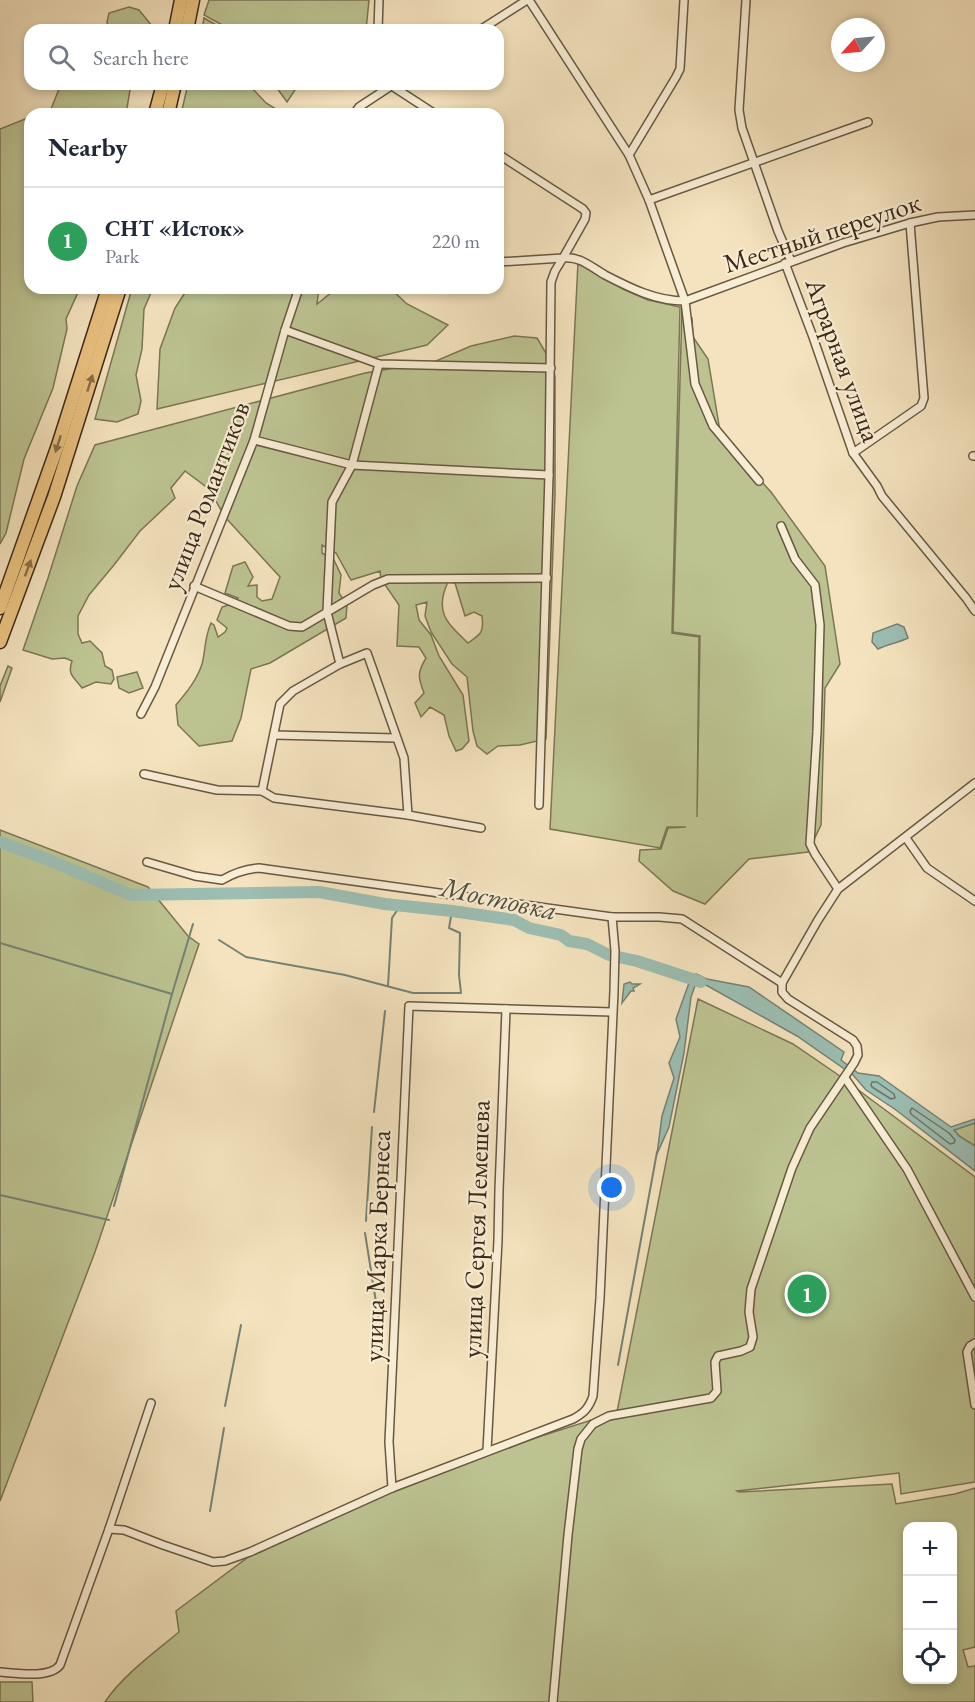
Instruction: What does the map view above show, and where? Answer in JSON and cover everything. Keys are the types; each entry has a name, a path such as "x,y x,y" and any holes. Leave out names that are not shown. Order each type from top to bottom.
{"highway":[{"path":"176,24 181,0"},
{"path":"188,24 194,0"},
{"path":"157,108 161,90"},
{"path":"169,108 174,90"},
{"path":"0,608 58,445 106,294"},
{"path":"0,642 54,497 118,294"}],"street":[{"path":"378,24 380,0"},
{"path":"490,24 528,0 629,155 650,200 685,301 695,384 713,426 759,481"},
{"path":"629,155 680,69 684,0"},
{"name":"Аграрная улица","path":"746,0 740,111 742,128 853,453 882,496 975,611"},
{"path":"358,108 384,90"},
{"path":"399,90 426,108"},
{"path":"650,200 868,122"},
{"path":"504,158 586,213 585,219 551,282 547,578 539,805"},
{"name":"Местный переулок","path":"685,301 788,262 910,223 938,217 975,215"},
{"path":"853,453 921,406 924,398 910,223"},
{"path":"504,262 577,258 629,287 668,301 685,301"},
{"name":"улица Романтиков","path":"141,714 155,687 254,440 297,294"},
{"path":"285,330 379,364 551,368"},
{"path":"340,664 327,612 332,502 351,465 379,364"},
{"path":"254,440 351,465 549,475"},
{"path":"782,526 795,559 816,585 820,625 817,732 810,844 838,890"},
{"path":"194,586 289,627 302,627 373,585 388,579 547,578"},
{"path":"262,791 280,704 293,691 340,664 368,653 404,758 408,815"},
{"path":"273,735 396,738"},
{"path":"144,774 217,790 262,791 274,798 408,815 481,828"},
{"path":"553,1702 568,1535 581,1439 593,1424 609,1416 704,1400 714,1395 717,1391 715,1362 718,1356 750,1347 753,1337 750,1312 751,1288 792,1168 810,1128 858,1055 857,1046 853,1040 788,999 782,992 782,983 838,890 975,783"},
{"path":"906,838 927,868 975,901"},
{"path":"147,862 195,876 222,880 245,869 260,868 612,917 682,919 782,983"},
{"path":"109,1529 124,1530 213,1562 225,1561 392,1488 573,1419 590,1406 593,1396 600,1299 615,951 612,917"},
{"name":"улица Марка Бернеса","path":"392,1488 389,1443 409,1006 506,1009"},
{"path":"506,1009 612,1012"},
{"name":"улица Сергея Лемешева","path":"487,1451 498,1240 506,1009"},
{"path":"846,1076 907,1169 975,1297"},
{"path":"975,1343 967,1352 975,1405"},
{"path":"0,1672 40,1674 57,1669 109,1529 151,1403"}],"green space":[{"path":"209,0 369,0 367,24 220,24 204,15"},
{"path":"129,7 139,10 150,24 108,24 109,13"},
{"path":"204,18 214,24 203,24"},
{"path":"59,90 130,90 127,108 51,108"},
{"path":"187,90 254,90 274,108 182,108"},
{"path":"278,90 295,90 287,102"},
{"path":"24,119 24,294 77,294 66,319 67,329 53,388 24,459 6,533 0,544 0,129"},
{"path":"578,262 623,289 648,300 680,307 672,633 699,637 697,817 700,636 673,632 682,308 692,318 693,337 708,359 721,437 771,492 825,566 840,664 825,688 821,825 808,852 749,859 705,904 673,891 639,861 640,850 661,849 668,828 686,827 667,827 660,848 550,829"},
{"path":"130,294 150,294 144,309 142,349 136,375 141,401 138,414 117,422 95,419"},
{"path":"184,294 318,294 317,304 330,294 396,294 407,304 448,325 427,345 157,409 160,349 175,308"},
{"path":"514,336 537,338 553,365 555,377 555,495 546,739 520,745 498,746 487,754 477,746 473,731 467,677 452,664 431,632 425,616 427,602 416,605 419,620 431,635 439,656 463,695 469,741 462,749 456,751 449,736 444,715 430,707 421,717 415,703 424,693 419,675 426,658 419,647 397,646 399,605 381,579 380,571 351,580 336,553 322,545 322,553 334,560 341,575 339,593 347,605 346,618 270,663 251,669 241,718 232,741 199,746 178,725 176,705 200,670 211,623 218,637 227,628 217,620 222,607 232,604 238,598 225,593 233,566 245,562 253,577 248,586 257,585 257,597 262,601 272,599 280,577 225,517 209,489 185,471 171,488 175,498 140,531 89,595 78,616 78,634 82,643 90,641 102,653 105,666 112,670 114,679 111,684 96,682 82,688 71,673 72,661 65,658 52,659 23,650 77,486 95,445 365,373 436,361 471,346","holes":["448,582 455,583 465,616 474,612 482,616 481,632 468,643 449,623 443,609 442,601"]},
{"path":"8,666 12,668 0,702 0,686"},
{"path":"137,672 143,688 129,693 119,688 117,677"},
{"path":"0,830 148,887 188,936 199,944 95,1252 0,1501"},
{"path":"698,999 793,1044 975,1177 975,1482 901,1494 899,1473 737,1491 892,1484 896,1504 955,1494 975,1488 975,1647 963,1650 968,1667 975,1666 975,1702 105,1702 130,1674 179,1632 176,1611 251,1555 385,1494 516,1444 617,1412"},
{"path":"975,1123 975,1146 954,1130"},
{"path":"0,1682 32,1682 33,1702 0,1702"}],"water":[{"path":"897,624 904,627 908,638 878,649 872,642 873,633"},
{"path":"696,974 707,979 749,987 844,1052 841,1060 858,1073 879,1076 951,1127 975,1119 975,1123 954,1130 975,1146 975,1171 896,1110 866,1090 853,1075 797,1036 706,985 696,983 691,997 684,1053 669,1127 657,1154 662,1116 674,1078 669,1063 680,1037 676,1019 689,983 687,977"},
{"path":"630,982 640,984 633,988 634,991 631,991 622,1003 624,984"}],"waterway":[{"name":"Мостовка","path":"0,842 131,895 319,892 385,904 514,920 529,928 561,935 569,941 587,944 609,955 637,961 701,982"},
{"path":"388,986 392,918 400,906"},
{"path":"219,940 246,957 345,975 413,993 461,993 460,933 449,928 452,911"},
{"path":"0,943 172,994 193,924"},
{"path":"114,1206 172,994"},
{"path":"374,1112 385,1011"},
{"path":"366,1221 372,1127"},
{"path":"618,1365 657,1152"},
{"path":"0,1195 109,1220"},
{"path":"365,1233 379,1321"},
{"path":"225,1406 241,1325"},
{"path":"210,1511 224,1428"}],"place":[{"name":"СНТ «Исток»","path":"807,1294"}]}
